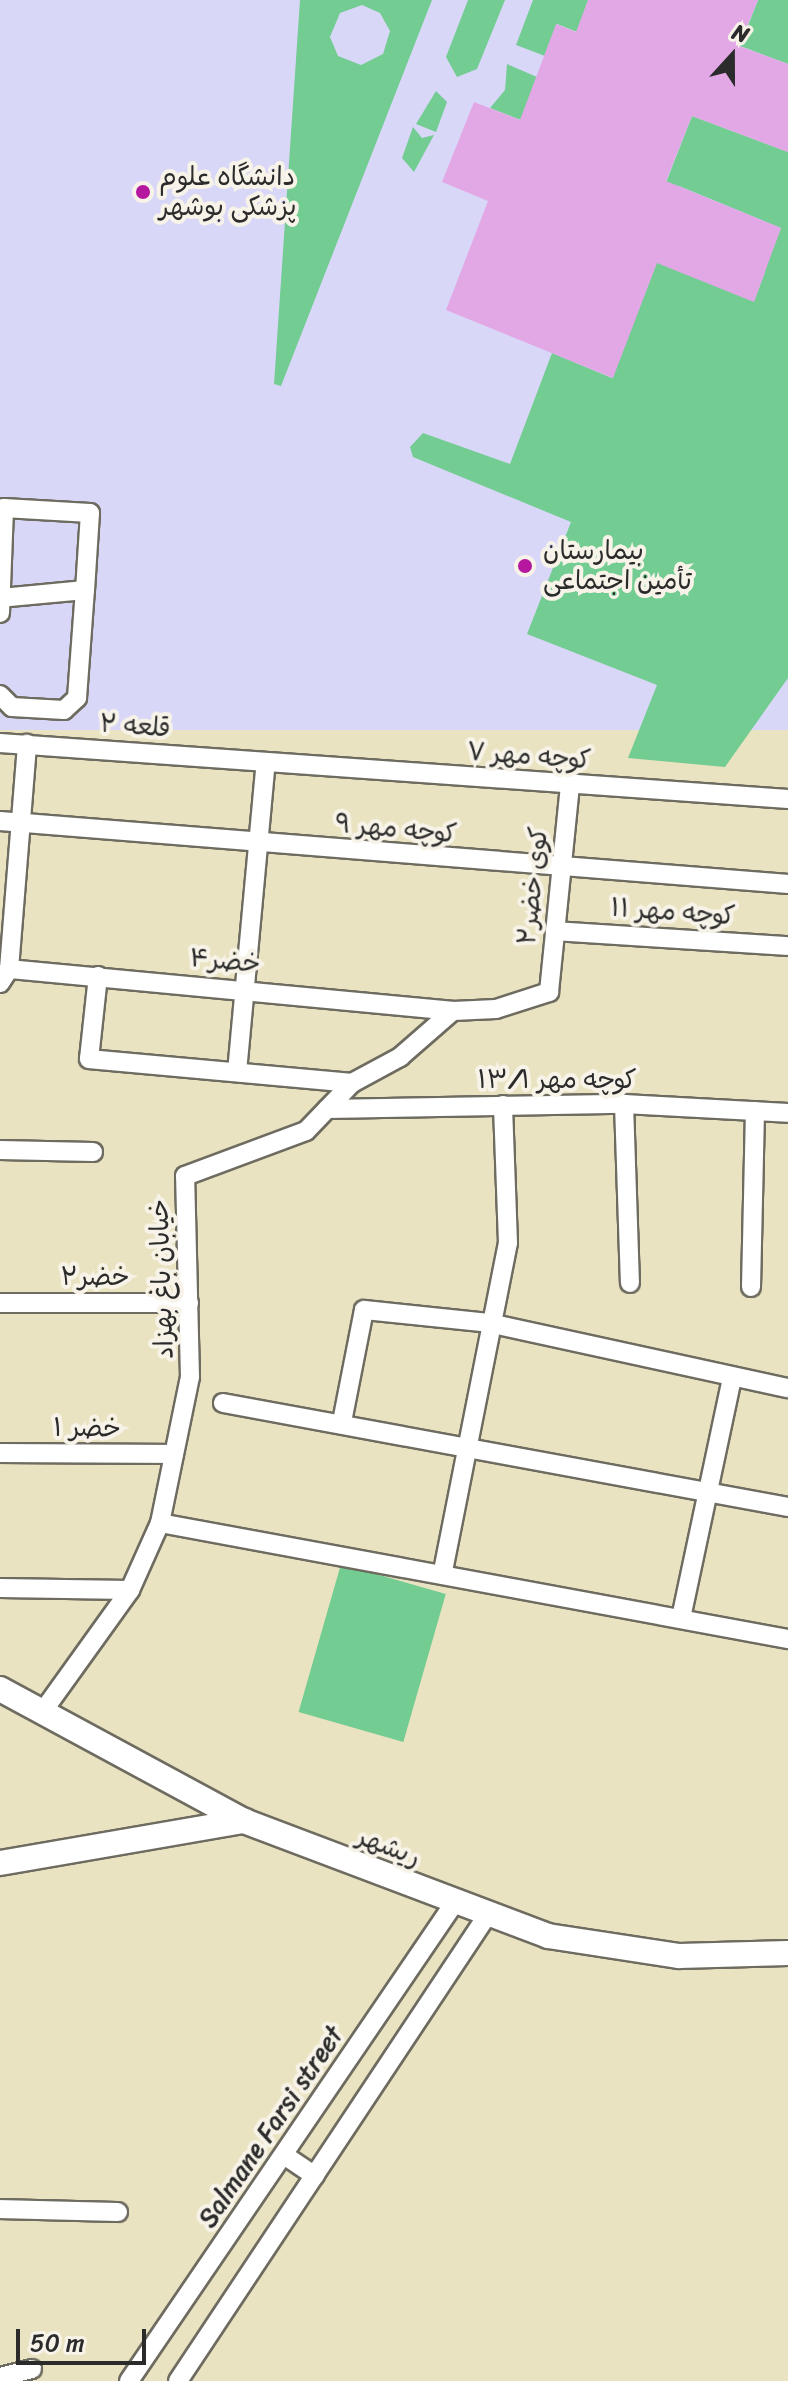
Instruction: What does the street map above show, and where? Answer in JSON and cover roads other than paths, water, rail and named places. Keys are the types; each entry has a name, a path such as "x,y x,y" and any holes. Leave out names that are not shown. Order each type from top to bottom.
{"street":[{"path":"0,695 12,707 64,710 77,698 85,590 90,513 4,508 1,605 85,590"},
{"name":"قلعه ۲","path":"0,743 266,762"},
{"path":"4,976 10,822 27,744"},
{"path":"237,1072 256,842 266,762"},
{"name":"کوچه مهر ۷","path":"266,762 788,799"},
{"name":"کوی خضر۲","path":"453,1011 496,1009 549,992 570,785"},
{"name":"کوچه مهر ۹","path":"10,822 560,870 788,884"},
{"name":"کوچه مهر ۱۱","path":"555,931 788,946"},
{"name":"خضر۴","path":"4,976 98,976 453,1011"},
{"path":"98,976 89,1059 352,1083"},
{"name":"خیابان باغ بهزاد","path":"41,1714 130,1590 160,1523 190,1377 185,1176 306,1131 352,1083 400,1057 453,1011"},
{"path":"624,1104 630,1283"},
{"name":"کوچه مهر ۱۳/۱","path":"327,1109 624,1104 788,1113"},
{"path":"443,1571 489,1323 508,1243 503,1105"},
{"path":"751,1287 755,1111"},
{"path":"0,1150 93,1152"},
{"name":"خضر۲","path":"0,1303 189,1303"},
{"path":"342,1422 364,1310 489,1323 788,1388"},
{"path":"681,1618 732,1378"},
{"path":"223,1403 342,1422 467,1450 788,1507"},
{"name":"خضر ۱","path":"0,1453 174,1454"},
{"path":"160,1523 443,1571 788,1639"},
{"path":"0,1588 130,1590"},
{"name":"ریشهر","path":"0,1689 41,1714 244,1821 548,1936 666,1954 788,1953"},
{"path":"0,1863 244,1821"},
{"name":"Salmane Farsi street","path":"129,2381 455,1902"},
{"path":"178,2381 488,1914"},
{"path":"284,2155 315,2176"},
{"path":"0,2209 118,2212"},
{"path":"0,2377 32,2369"}],"place":[{"name":"دانشگاه علوم پزشکی بوشهر","path":"143,192"},
{"name":"بیمارستان تأمین اجتماعی","path":"525,566"}]}
